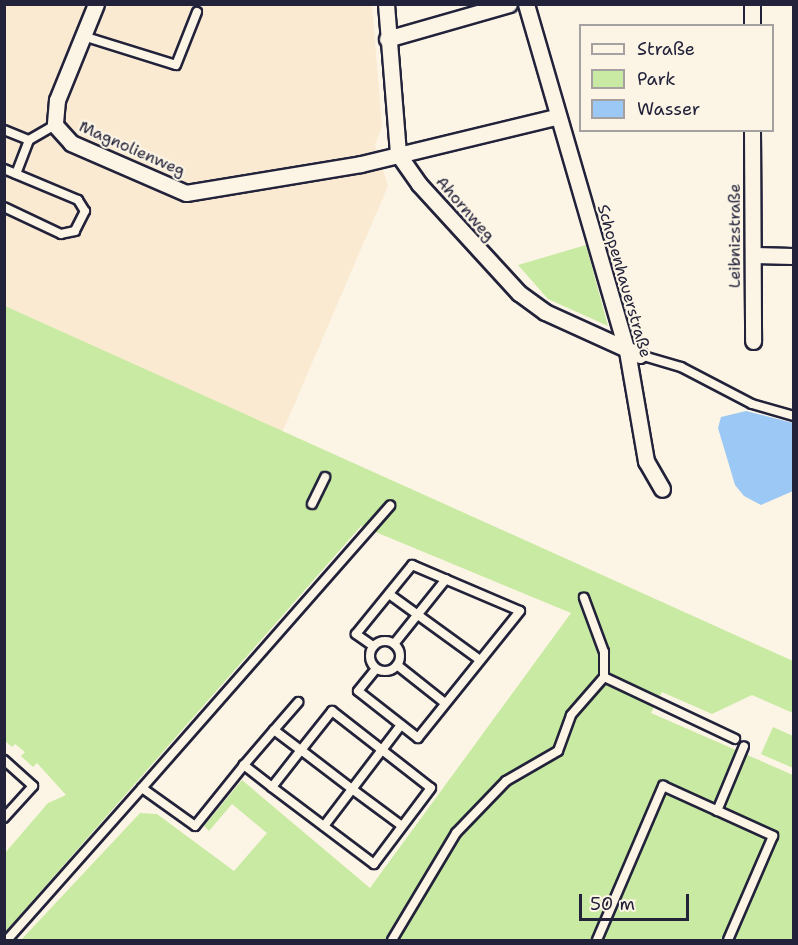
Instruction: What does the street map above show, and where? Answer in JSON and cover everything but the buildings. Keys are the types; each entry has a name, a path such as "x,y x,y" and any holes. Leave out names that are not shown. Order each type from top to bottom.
{"street":[{"name":"Magnolienweg","path":"96,4 57,100 55,124 71,144 186,193 398,154"},
{"name":"Ahornweg","path":"386,4 398,154 419,184 519,293 545,312 634,353"},
{"path":"387,39 509,4"},
{"name":"Schopenhauerstraße","path":"526,4 556,117 634,353 646,461 662,489"},
{"path":"752,4 752,24"},
{"path":"398,154 556,117"},
{"name":"Leibnizstraße","path":"752,132 753,341"},
{"path":"753,255 794,256"}],"lane":[{"path":"83,36 176,65 197,12"},
{"path":"16,174 29,140 55,124"},
{"path":"4,130 29,140"},
{"path":"4,169 78,200 85,211 75,231 61,234 4,207"},
{"path":"634,353 681,367 752,404 794,416"},
{"path":"312,504 325,477"},
{"path":"7,940 390,506"},
{"path":"372,646 356,634 412,565 520,611 418,738 358,691 376,669"},
{"path":"394,644 447,579"},
{"path":"389,594 480,660"},
{"path":"392,940 456,833 506,782 558,751 571,715 604,677 604,652 584,598"},
{"path":"381,641 394,644 400,656 397,665 386,671 376,669 369,658 372,646 381,641"},
{"path":"397,665 445,703"},
{"path":"604,677 735,739"},
{"path":"142,788 195,826 298,702"},
{"path":"244,765 272,787 374,864 431,788 332,711 272,787"},
{"path":"324,826 401,725"},
{"path":"274,730 402,826"},
{"path":"717,810 744,746"},
{"path":"4,760 33,786 4,818"},
{"path":"597,940 663,786 773,836 728,940"}],"shaded area":[{"path":"5,5 372,5 382,126 375,145 388,186 282,433 5,306"}],"green space":[{"path":"586,245 608,326 548,299 518,265"},
{"path":"5,306 793,661 793,713 752,695 712,714 662,692 651,713 793,775 793,940 21,940 140,813 157,814 234,871 267,833 232,804 209,831 204,826 242,780 370,888 571,613 361,526 5,932 5,853 48,803 66,795 37,763 33,767 21,756 25,752 15,744 12,747 5,741"},
{"path":"773,727 793,736 793,768 761,754"}],"water":[{"path":"746,411 793,423 793,491 761,505 744,496 735,485 718,428 721,417"}]}
